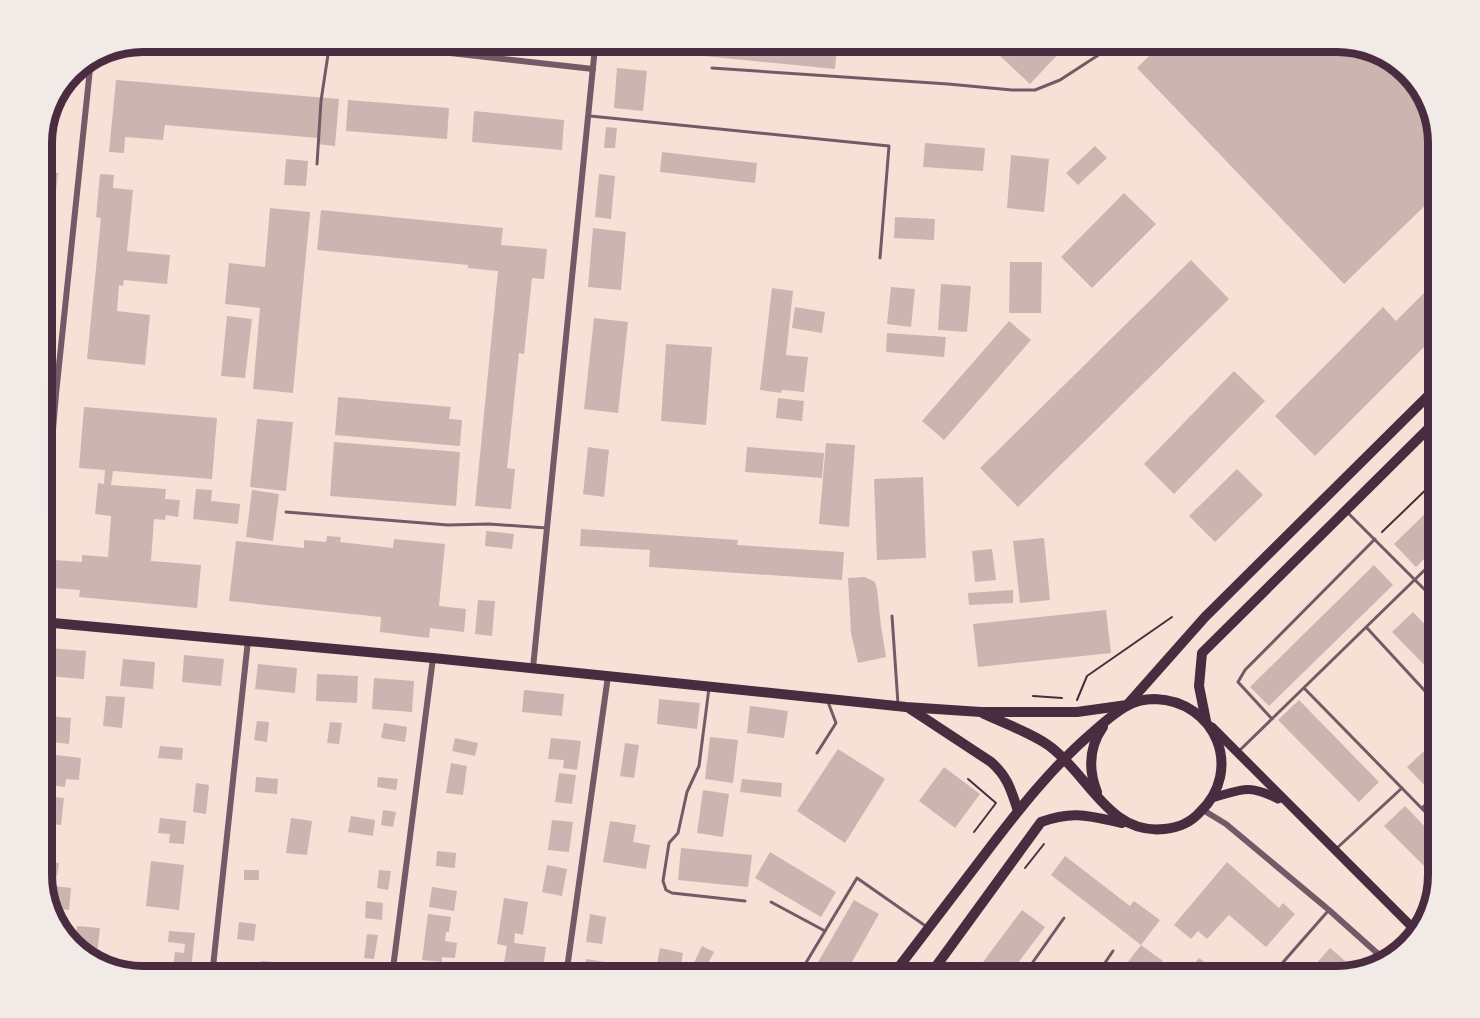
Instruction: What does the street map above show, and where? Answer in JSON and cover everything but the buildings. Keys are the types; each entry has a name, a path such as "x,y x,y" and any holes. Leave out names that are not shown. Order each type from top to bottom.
{"main road":[{"path":"899,966 1018,811 1064,757 1127,705 1205,617 1428,396"},
{"path":"937,966 1041,822 1060,815 1086,815 1152,831 1174,828 1194,819 1203,810 1219,783 1222,762 1217,740 1206,721 1199,686 1202,653 1428,429"},
{"path":"53,623 981,712 1077,712 1127,705 1147,699 1169,700 1189,707 1206,721 1411,926"},
{"path":"902,706 999,769 1008,780 1018,811"},
{"path":"981,712 1049,746 1064,757 1113,814 1131,825"},
{"path":"1099,797 1091,777 1091,756 1097,735 1110,718"},
{"path":"1212,798 1242,789 1260,790 1285,802"}],"street":[{"path":"451,53 593,69"},
{"path":"533,668 568,299 594,53"},
{"path":"53,430 90,71"},
{"path":"213,966 248,640"},
{"path":"393,966 433,658"},
{"path":"567,966 608,676"},
{"path":"1203,810 1226,824 1379,955"}],"lane":[{"path":"317,164 321,100 328,53"},
{"path":"712,68 1035,90 1059,80 1100,54"},
{"path":"588,116 889,146 879,258"},
{"path":"1346,510 1428,593"},
{"path":"286,512 448,525 489,524 547,528"},
{"path":"1272,719 1238,682 1245,670 1375,539"},
{"path":"1237,753 1428,567"},
{"path":"892,616 902,706"},
{"path":"1366,628 1425,691"},
{"path":"710,686 699,766 687,792 678,833 669,843 663,881 666,890 672,893 746,901"},
{"path":"1304,688 1428,814"},
{"path":"817,753 836,723 827,698"},
{"path":"1334,850 1402,789"},
{"path":"1422,808 1428,803"},
{"path":"804,966 856,878 928,928"},
{"path":"771,902 825,931"},
{"path":"1280,966 1329,910"},
{"path":"1030,966 1064,918"},
{"path":"1103,966 1113,951"}],"path":[{"path":"1375,539 1428,488"},
{"path":"1077,700 1087,676 1172,617"},
{"path":"1033,696 1066,699"},
{"path":"968,779 996,803 974,832"},
{"path":"1025,868 1044,844"}]}
